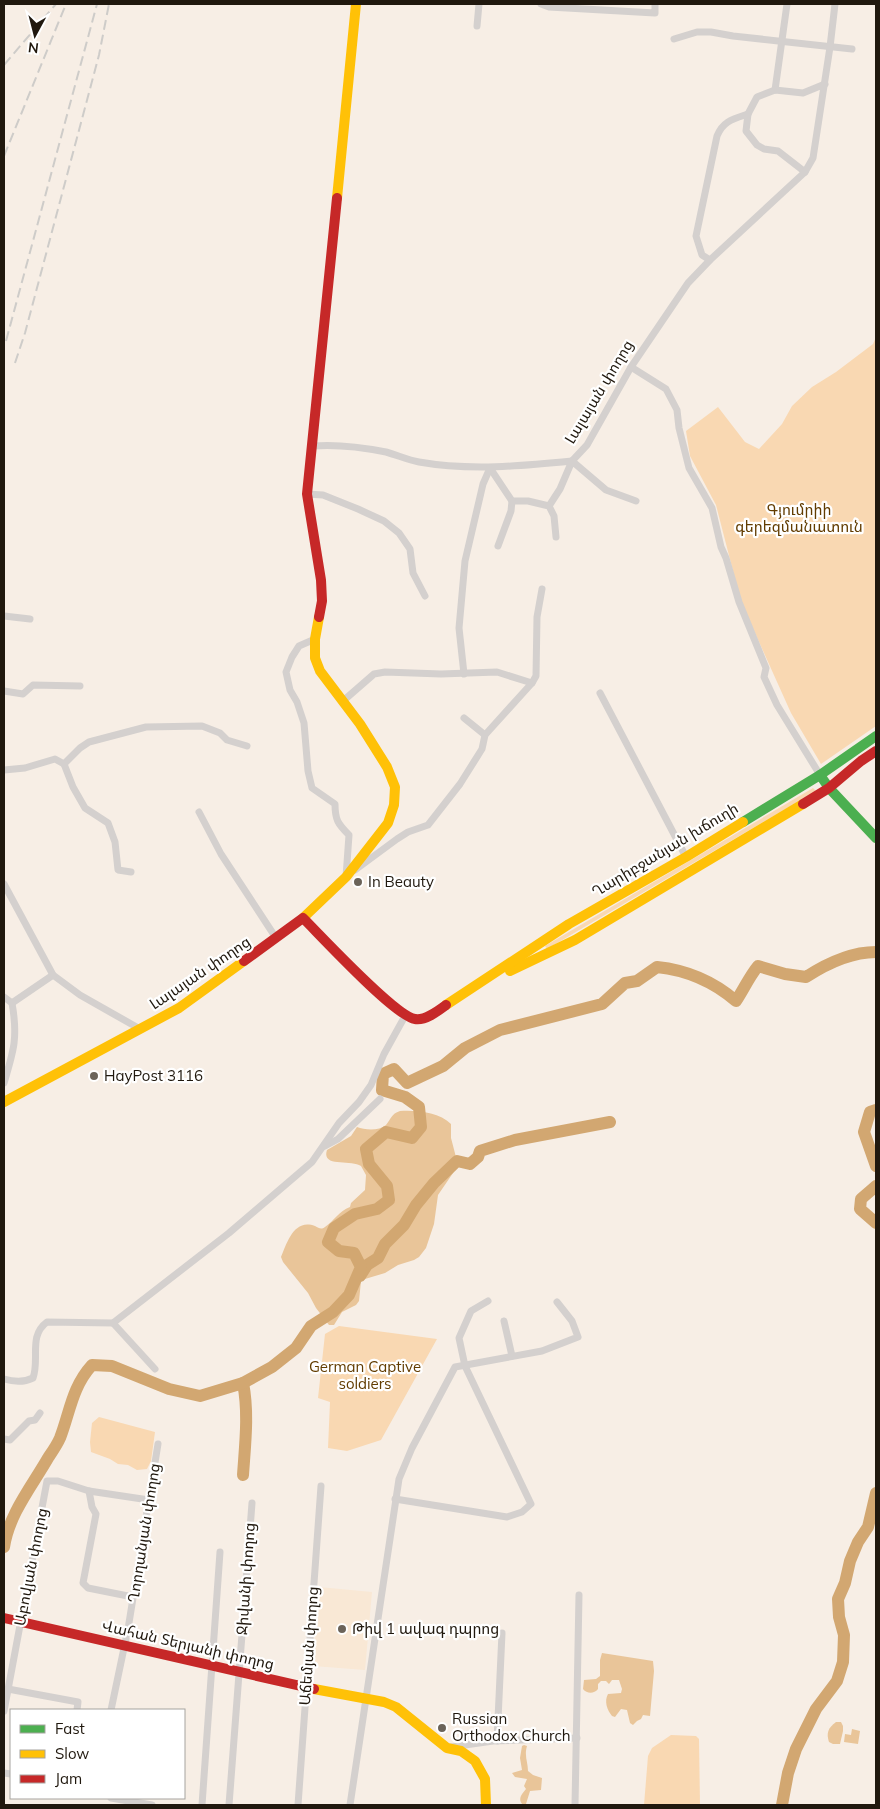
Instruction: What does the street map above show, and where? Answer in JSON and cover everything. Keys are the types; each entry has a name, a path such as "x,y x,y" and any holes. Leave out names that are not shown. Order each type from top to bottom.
{"main road":[{"path":"313,446 356,4"},
{"name":"Լալայան փողոց","path":"4,1102 179,1008 276,938 303,918 346,877 388,823 394,805 395,787 387,767 360,724 320,671 315,658 315,639 322,601 321,580 307,494 313,446"},
{"name":"Ղարիբջանյան խճուղի","path":"405,1016 417,1020 433,1014 569,924 686,857 820,775 876,736"},
{"name":"Ղարիբջանյան խճուղի","path":"470,991 575,940 829,788 876,751"},
{"path":"820,775 829,788 876,838"},
{"path":"303,918 389,1003 405,1016"},
{"name":"Վահան Տերյանի փողոց","path":"4,1618 306,1688 384,1702 396,1707 447,1748 461,1751 475,1761 484,1779 486,1805"}],"street":[{"path":"478,4 478,26"},
{"path":"541,4 550,7 655,13 655,4"},
{"path":"775,90 787,4"},
{"name":"Լալայան փողոց","path":"313,446 352,445 417,462 449,466 490,468 572,461 587,445 631,367 688,283 710,260 805,172 813,158 835,4"},
{"path":"674,39 697,32 711,32 852,49"},
{"path":"805,172 778,151 764,149 757,145 746,131 748,114 757,97 775,90 803,93 824,84"},
{"path":"710,260 702,255 696,236 717,136 721,126 732,119 748,114"},
{"path":"631,367 666,389 677,410 679,428 689,468 712,508 721,547 726,558 738,602 766,668 764,677 782,716 820,775"},
{"path":"549,506 560,489 572,461 606,490 636,501"},
{"path":"490,468 512,501 511,511 498,546"},
{"path":"464,674 459,628 465,561 483,484 490,468"},
{"path":"307,494 322,495 384,521 399,534 410,549 414,573 425,596"},
{"path":"512,501 528,501 549,506"},
{"path":"549,506 554,516 556,537"},
{"path":"343,701 374,674 384,672 464,674 497,672 532,683 536,676 538,617 542,589"},
{"path":"4,616 30,619"},
{"path":"315,639 299,646 286,672 290,690 297,702 304,723 308,770 312,788 335,804 335,817 340,826 349,835 346,877"},
{"name":"Լալայան փողոց","path":"346,877 408,832 428,826 460,784 482,749 485,735 532,683"},
{"path":"4,691 23,694 33,685 80,686"},
{"path":"600,693 686,857"},
{"path":"464,718 485,735"},
{"path":"64,764 89,742 146,727 202,726 220,733 227,740 247,746"},
{"path":"4,770 25,768 55,759 64,764 85,808 108,823 115,842 118,870 131,872"},
{"path":"199,812 221,854 276,938"},
{"path":"4,884 53,975 80,995 140,1029"},
{"path":"12,1003 53,975"},
{"path":"4,997 12,1003 16,1024 14,1050 4,1083"},
{"path":"4,1379 16,1382 28,1381 33,1378 37,1369 35,1341 40,1327 47,1322 113,1323 234,1228 312,1162 325,1146 339,1123 360,1102 371,1086 384,1054 405,1016"},
{"path":"325,1146 338,1140 380,1099"},
{"path":"395,1499 507,1516 522,1512 531,1504 465,1366 459,1338 471,1310 488,1301"},
{"path":"350,1805 398,1479 455,1367 542,1351 578,1337 572,1321 557,1302"},
{"path":"504,1320 512,1356"},
{"path":"113,1323 155,1369"},
{"path":"4,1439 10,1440 29,1421 35,1420 40,1413"},
{"name":"Ղորղանյան փողոց","path":"111,1709 133,1597 158,1444"},
{"name":"Աբովյան փողոց","path":"4,1711 47,1481 58,1481 89,1491"},
{"name":"Աճեմյան փողոց","path":"298,1805 321,1486"},
{"path":"133,1597 88,1588 83,1584 96,1514 92,1507 89,1491 149,1500"},
{"name":"Ջիվանի փողոց","path":"229,1805 252,1503"},
{"path":"202,1805 220,1552"},
{"path":"575,1805 579,1595"},
{"path":"498,1741 502,1633"},
{"path":"8,1689 78,1702 77,1709"},
{"path":"447,1748 498,1741 577,1738"},
{"path":"120,1802 152,1805"}],"shaded area":[{"path":"400,1111 434,1114 451,1124 451,1138 457,1161 453,1173 438,1195 434,1224 426,1248 419,1257 398,1265 385,1273 361,1281 359,1301 356,1305 342,1312 334,1325 329,1325 281,1257 292,1233 297,1229 308,1224 324,1228 350,1207 351,1203 365,1190 366,1175 361,1166 332,1161 326,1156 327,1150 351,1136 357,1127 376,1129 383,1127 393,1115"},
{"name":"Թիվ 1 ավագ դպրոց","path":"319,1587 372,1592 365,1670 313,1666"},
{"path":"602,1653 653,1661 654,1671 650,1716 643,1715 633,1725 630,1723 627,1710 621,1709 615,1717 612,1716 607,1708 606,1700 608,1694 621,1693 622,1689 619,1680 612,1680 609,1684 606,1681 601,1681 598,1684 598,1689 593,1693 588,1693 583,1689 584,1680 596,1679 600,1676"},
{"path":"836,1722 841,1722 843,1726 840,1744 833,1744 828,1739 828,1731"},
{"path":"852,1729 860,1731 858,1744 844,1742 845,1734 851,1735"},
{"path":"522,1746 527,1746 528,1771 542,1778 541,1790 530,1791 526,1804 523,1805 520,1799 526,1789 524,1786 527,1779 515,1777 512,1773 522,1770 520,1758"}],"green space":[{"name":"Գյումրիի գերեզմանատուն","path":"876,337 876,726 821,764 791,713 741,602 716,505 690,456 686,431 718,407 745,442 759,449 782,424 792,406 812,387 836,372 873,344"},
{"path":"813,788 816,791 547,949 545,946"},
{"name":"German Captive soldiers","path":"339,1326 437,1339 381,1440 347,1451 328,1448 330,1402 318,1398 325,1334"},
{"path":"99,1417 155,1432 151,1461 147,1469 137,1470 91,1452 92,1423"},
{"path":"671,1735 696,1736 699,1739 700,1805 644,1805 648,1756 652,1748"}],"waterway":[{"path":"4,1547 16,1512 59,1441 72,1400 85,1373 92,1365 112,1366 169,1389 200,1396 243,1383 272,1367 296,1348 311,1326 333,1312 349,1295 361,1267 354,1253 339,1251 328,1242 334,1228 355,1214 377,1209 389,1200 387,1186 369,1164 366,1149 386,1132 412,1138 421,1127 419,1107 405,1097 382,1090 383,1074 394,1069 407,1083 443,1066 465,1048 500,1030 602,1004 625,983 637,981 657,967 699,978 718,988 736,1001 758,966 785,974 806,977 840,960 858,954 876,952"},
{"path":"876,1110 870,1112 864,1132 876,1166"},
{"path":"360,1276 367,1265 378,1258 385,1244 404,1225 416,1205 434,1183 457,1161 470,1164 478,1157 480,1151 515,1140 610,1122"},
{"path":"876,1186 861,1199 860,1209 876,1223"},
{"path":"243,1383 246,1417 243,1475"},
{"path":"782,1805 788,1773 796,1749 816,1709 837,1681 843,1662 844,1635 839,1617 838,1599 845,1583 850,1561 858,1542 868,1527 876,1493"}],"railway":[{"path":"4,65 56,4"},
{"path":"4,156 66,4"},
{"path":"6,341 97,4"},
{"path":"15,363 25,333 99,55 109,4"}],"traffic: fast":[{"path":"743,822 820,775 876,736"},
{"path":"820,775 829,788 876,838"}],"traffic: slow":[{"path":"337,198 356,4"},
{"path":"303,918 346,877 388,823 394,805 395,787 387,767 360,724 320,671 315,658 315,639 319,617"},
{"path":"510,971 575,940 803,804"},
{"path":"446,1005 569,924 743,822"},
{"path":"4,1102 179,1008 244,961"},
{"path":"314,1689 384,1702 396,1707 447,1748 461,1751 475,1761 485,1779 486,1805"}],"traffic: jam":[{"path":"319,617 322,601 321,580 307,494 337,198"},
{"path":"803,804 829,788 876,751"},
{"path":"244,961 303,918 376,991 405,1015 419,1019 431,1015 446,1005"},
{"path":"4,1618 314,1689"}],"place":[{"name":"In Beauty","path":"358,882"},
{"name":"HayPost 3116","path":"94,1076"},
{"name":"Թիվ 1 ավագ դպրոց","path":"342,1629"},
{"name":"Russian Orthodox Church","path":"442,1728"}]}
